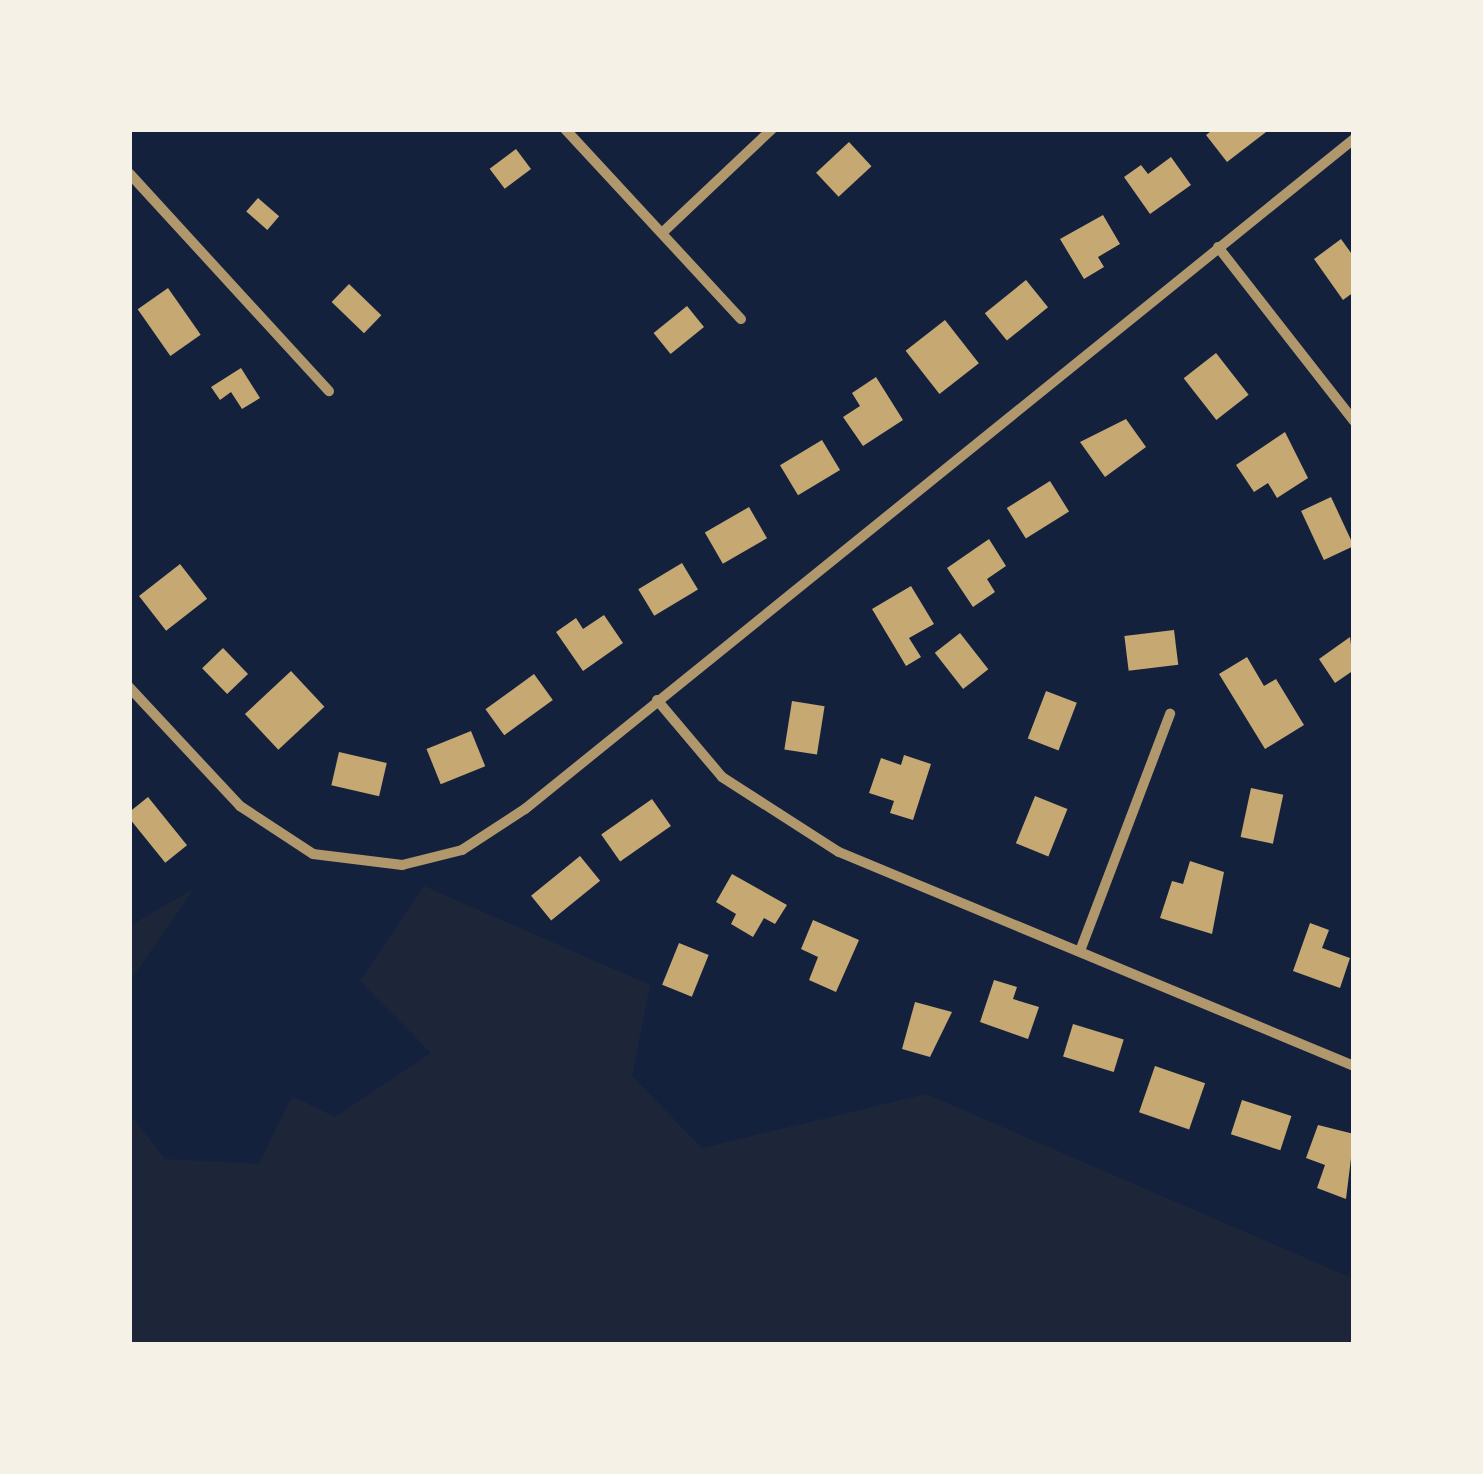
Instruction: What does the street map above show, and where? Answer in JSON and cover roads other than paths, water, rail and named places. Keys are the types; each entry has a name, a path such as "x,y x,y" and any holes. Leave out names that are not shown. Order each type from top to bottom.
{"street":[{"path":"566,129 742,320"},
{"path":"662,233 772,129"},
{"path":"129,687 268,831 313,854 402,865 462,850 657,700 1354,139"},
{"path":"129,173 329,392"},
{"path":"1218,247 1354,421"},
{"path":"657,700 722,777 766,810 839,852 1354,1066"},
{"path":"1080,951 1170,715"}]}
